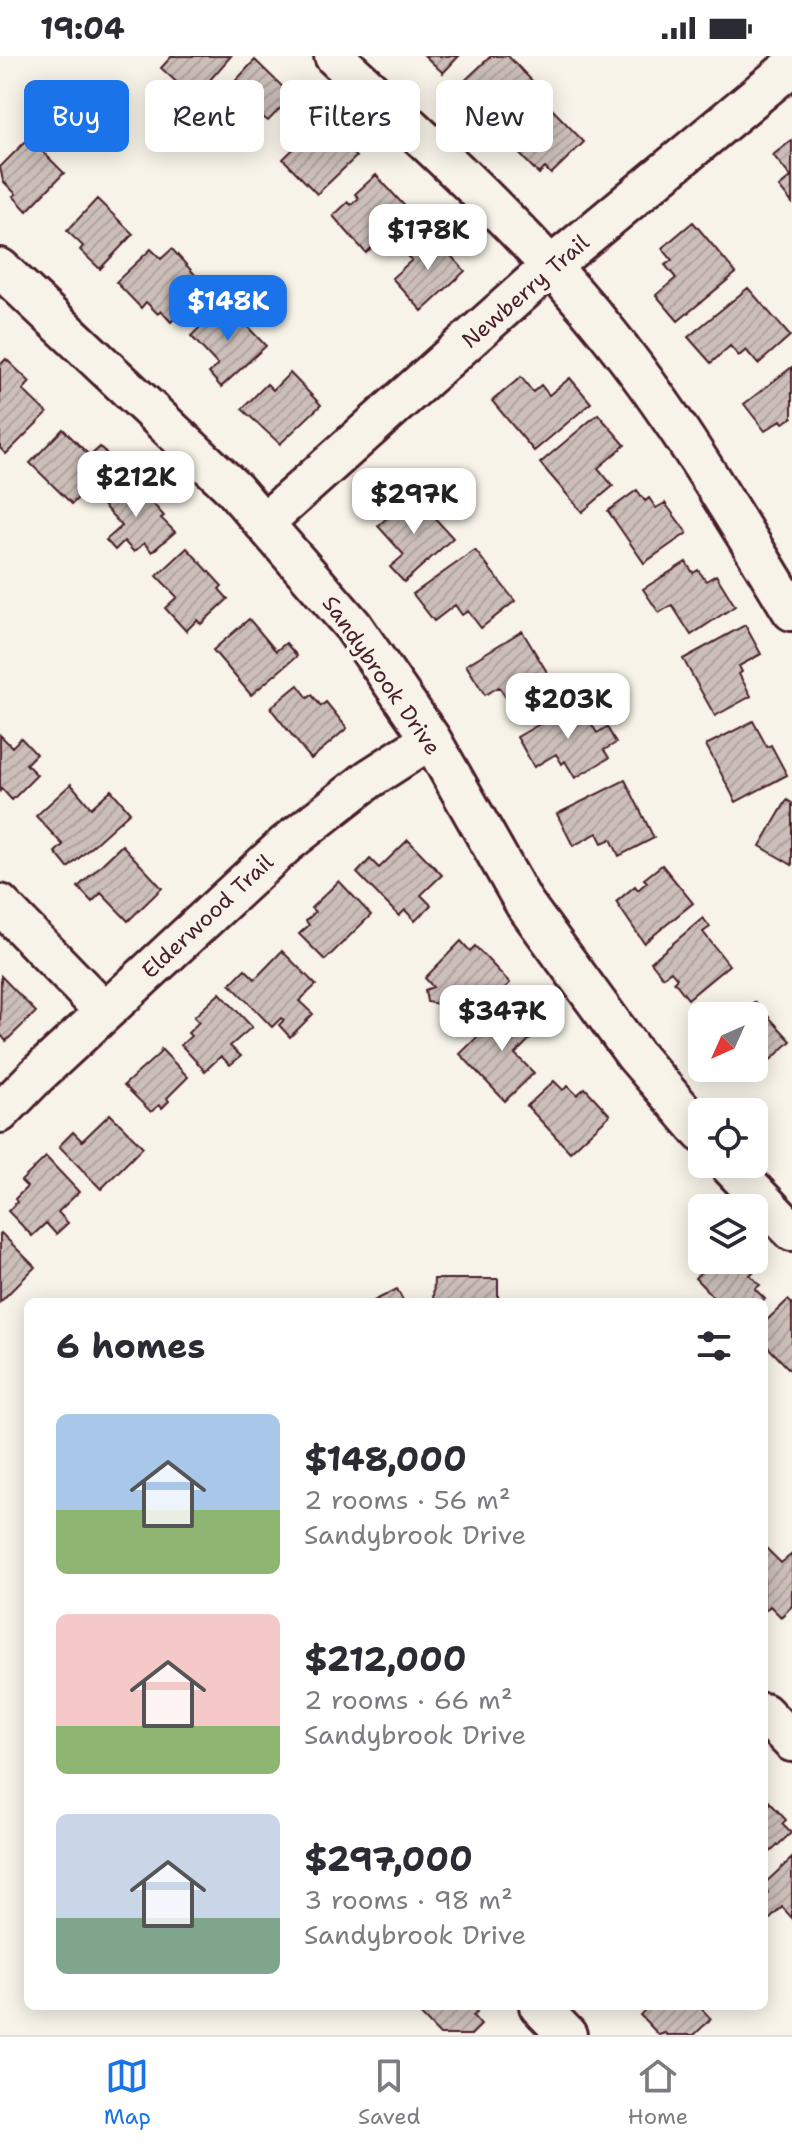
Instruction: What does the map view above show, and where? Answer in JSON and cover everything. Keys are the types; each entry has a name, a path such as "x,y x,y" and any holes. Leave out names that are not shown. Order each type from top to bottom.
{"street":[{"path":"334,56 493,204 606,331 679,427 792,611"},
{"name":"Newberry Trail","path":"264,523 550,267 792,66"},
{"name":"Sandybrook Drive","path":"0,268 234,489 353,626 431,739 524,903 635,1055 688,1117"},
{"name":"Elderwood Trail","path":"0,1113 104,1011 286,844 369,779 431,739"},
{"path":"0,904 104,1011"},
{"path":"741,1178 792,1231"},
{"path":"768,1717 792,1742"},
{"path":"543,2010 567,2035"}],"building":[{"path":"172,56 231,56 210,80 174,80 161,68"},
{"path":"425,56 459,56 443,73"},
{"path":"491,56 508,56 531,80 465,80"},
{"path":"255,60 280,84 280,108 268,121 264,118 264,80 236,80"},
{"path":"553,110 584,142 551,174 545,168 539,174 518,152 553,152"},
{"path":"792,140 792,203 779,187 791,177 773,155"},
{"path":"24,143 24,152 43,152 64,173 27,211 3,181 0,167"},
{"path":"290,152 351,152 356,157 317,194 283,159"},
{"path":"376,175 410,212 366,253 333,216 348,202 351,205 359,198 355,194"},
{"path":"97,199 133,234 100,269 80,250 83,246 67,231"},
{"path":"693,222 736,273 678,321 656,295 676,278 665,265 672,260 662,248"},
{"path":"430,233 465,271 422,311 392,278 412,260 407,255"},
{"path":"151,249 161,259 172,249 206,287 171,322 146,302 141,308 116,282"},
{"path":"748,288 790,336 758,364 746,350 739,356 730,346 711,363 688,337"},
{"path":"225,303 266,346 221,387 209,373 218,365 191,336"},
{"path":"6,359 30,382 23,390 47,413 6,454 0,448 0,365"},
{"path":"792,367 792,418 783,423 781,420 765,431 744,404"},
{"path":"290,373 321,405 280,444 242,409 267,384 273,390"},
{"path":"521,377 533,392 541,385 549,395 570,378 591,403 534,451 492,401"},
{"path":"598,414 625,445 598,468 613,486 582,512 540,463"},
{"path":"63,429 90,456 100,447 114,461 72,504 30,463"},
{"path":"130,478 175,532 152,552 144,543 134,552 124,541 115,550 106,540 122,526 102,504"},
{"path":"637,490 645,501 649,498 656,508 665,503 687,533 644,563 608,511"},
{"path":"413,494 453,538 404,582 390,567 404,555 378,526"},
{"path":"187,548 222,586 219,589 228,599 201,624 197,620 186,631 165,608 177,597 157,576"},
{"path":"475,550 515,601 481,628 468,611 462,615 455,605 434,621 413,594"},
{"path":"686,562 693,573 698,570 706,581 716,575 735,606 691,635 672,605 659,613 643,589"},
{"path":"249,619 276,651 286,643 297,656 251,695 213,650"},
{"path":"745,625 761,654 739,666 742,672 739,674 751,696 715,716 683,659"},
{"path":"522,631 556,687 515,712 499,687 485,695 466,665"},
{"path":"298,685 308,698 312,695 321,706 326,702 347,728 311,759 270,708"},
{"path":"578,702 597,733 607,727 616,743 604,750 609,758 575,778 565,761 562,764 556,754 534,767 517,737"},
{"path":"753,721 767,747 771,745 787,775 736,802 706,745"},
{"path":"0,735 12,747 21,738 36,754 26,764 37,775 12,800 2,789 0,791"},
{"path":"625,780 654,838 619,856 611,839 602,843 597,833 573,846 557,814"},
{"path":"71,784 91,808 111,790 130,812 68,868 55,852 63,845 36,816"},
{"path":"787,800 792,803 792,865 760,846"},
{"path":"408,840 442,875 421,895 431,905 415,921 405,910 399,916 357,873 370,859 379,868"},
{"path":"122,845 162,888 128,921 101,893 92,902 78,887"},
{"path":"662,865 693,903 644,943 616,902 635,886 638,890 647,882 644,879"},
{"path":"339,881 371,915 325,960 299,934 309,925 306,921 315,912 311,908"},
{"path":"703,918 710,927 703,932 729,965 688,999 674,981 677,978 671,971 663,977 651,962"},
{"path":"461,941 470,951 475,946 510,983 479,1013 460,994 450,1004 442,995 438,1004 427,1002 425,990 433,987 425,978"},
{"path":"282,951 316,985 299,1001 313,1014 290,1037 279,1025 284,1020 281,1018 272,1027 230,984 245,969 255,979"},
{"path":"1,976 36,1012 6,1041 0,1034"},
{"path":"220,993 252,1027 230,1046 241,1056 230,1065 221,1056 205,1071 181,1045 199,1022 194,1017"},
{"path":"511,1004 537,1032 515,1054 534,1073 505,1101 460,1054"},
{"path":"768,1016 791,1041 768,1062"},
{"path":"161,1049 188,1077 167,1098 169,1101 162,1108 159,1105 151,1112 124,1085"},
{"path":"554,1081 563,1090 568,1086 577,1095 585,1088 610,1115 570,1152 527,1106"},
{"path":"110,1114 143,1147 101,1189 59,1146 73,1132 82,1141"},
{"path":"46,1157 79,1192 58,1212 68,1223 56,1234 46,1223 32,1236 8,1211 27,1187 21,1181"},
{"path":"0,1234 35,1267 0,1302"},
{"path":"699,1274 751,1274 760,1285 755,1289 764,1298 714,1298 695,1278"},
{"path":"434,1279 498,1279 498,1298 433,1298"},
{"path":"397,1289 402,1298 380,1298"},
{"path":"788,1300 792,1304 792,1372 768,1347 768,1319"},
{"path":"768,1550 781,1563 792,1554 792,1606 781,1617 770,1606 768,1608"},
{"path":"768,1800 786,1820 782,1824 791,1833 768,1854"},
{"path":"792,1858 792,1918 782,1907 768,1921 768,1880"},
{"path":"416,2010 474,2010 477,2013 473,2016 481,2025 471,2035 440,2035"},
{"path":"645,2010 703,2010 711,2019 694,2035 659,2035 640,2015"}]}
